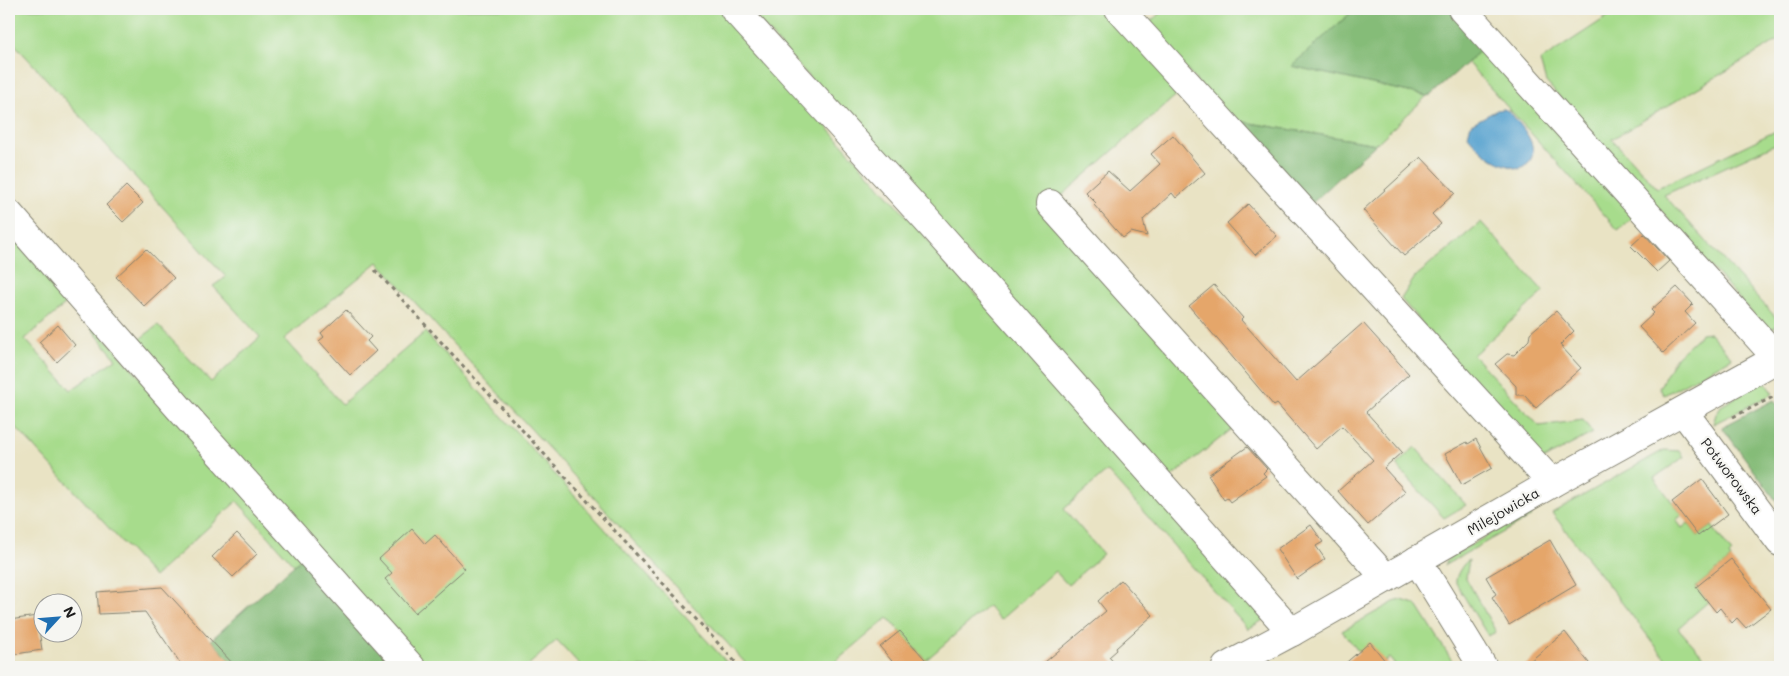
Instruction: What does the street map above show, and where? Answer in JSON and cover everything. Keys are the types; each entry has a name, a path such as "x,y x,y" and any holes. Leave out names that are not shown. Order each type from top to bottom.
{"street":[{"path":"734,9 932,226 1292,632"},
{"path":"1119,9 1552,483"},
{"path":"1462,9 1779,357"},
{"path":"1050,204 1386,578"},
{"path":"9,214 179,408 411,667"},
{"name":"Milejowicka","path":"1226,667 1292,632 1552,483 1779,357"},
{"name":"Potworowska","path":"1683,411 1780,542"},
{"path":"1417,560 1483,667"}],"path":[{"path":"375,270 740,667"}],"green space":[{"path":"9,9 722,9 1265,619 1248,629 1107,471 1064,509 1103,554 1068,585 1055,571 1000,620 988,606 926,660 888,618 829,667 749,667 378,262 284,339 342,404 425,332 731,667 582,667 557,640 526,667 423,667 132,345 158,325 211,382 260,337 213,286 226,277 9,38"},
{"path":"748,9 1105,9 1180,92 1058,199 1237,425 1169,479"},
{"path":"1165,9 1355,9 1292,66 1427,96 1376,144 1232,120 1146,25"},
{"path":"1355,9 1448,9 1483,48 1431,95 1427,96 1291,66"},
{"path":"1619,9 1780,9 1780,39 1612,139 1657,188 1780,129 1780,142 1664,195 1780,322 1780,324 1768,331 1546,82 1540,61"},
{"path":"1483,48 1635,216 1618,230 1467,62"},
{"path":"1232,120 1376,144 1310,205"},
{"path":"1481,222 1544,292 1473,355 1539,426 1583,420 1593,433 1540,461 1401,299 1415,277"},
{"path":"9,233 68,302 25,339 71,390 116,359 90,327 95,327 302,558 294,565 237,501 154,577 9,420"},
{"path":"1710,333 1732,358 1664,395 1659,388 1676,357 1701,334"},
{"path":"1764,381 1773,394 1713,424 1721,406"},
{"path":"1774,400 1780,409 1780,506 1722,427"},
{"path":"1415,447 1466,505 1444,518 1396,465"},
{"path":"1664,450 1680,451 1684,457 1654,478 1682,515 1676,520 1682,528 1688,523 1698,536 1712,526 1732,553 1729,556 1731,559 1696,587 1708,602 1678,628 1713,667 1672,667 1552,513"},
{"path":"1528,513 1532,516 1445,565 1453,555"},
{"path":"302,558 402,667 236,667 211,640"},
{"path":"1469,560 1466,578 1496,632 1488,636 1456,583 1460,570"},
{"path":"1401,600 1415,604 1418,607 1456,667 1397,667 1389,658 1385,661 1359,652 1342,631"}],"water":[{"path":"1504,109 1510,112 1523,129 1533,149 1529,162 1519,169 1496,161 1479,148 1468,136 1471,124 1497,110"}],"building":[{"path":"1173,135 1205,173 1176,198 1172,193 1143,220 1147,236 1131,232 1123,238 1085,192 1108,171 1130,191 1160,164 1151,154"},
{"path":"1421,157 1455,193 1432,214 1441,224 1404,256 1363,210"},
{"path":"126,186 143,203 123,222 106,205"},
{"path":"1248,204 1277,236 1255,255 1227,223"},
{"path":"1644,234 1669,261 1657,272 1631,246"},
{"path":"146,249 174,278 144,306 116,277"},
{"path":"1214,285 1243,318 1241,320 1296,382 1363,323 1409,374 1366,412 1402,452 1384,468 1406,492 1368,525 1338,491 1373,460 1342,426 1316,449 1277,404 1274,406 1189,306"},
{"path":"1677,287 1693,304 1685,312 1695,323 1663,353 1639,327 1654,313 1651,310"},
{"path":"346,310 371,337 367,341 376,351 350,375 319,341 324,337 321,333"},
{"path":"1556,311 1574,331 1560,345 1581,368 1536,408 1524,395 1516,395 1516,386 1495,364 1507,354 1514,355 1529,340 1530,333"},
{"path":"58,325 75,345 57,362 39,342"},
{"path":"1476,439 1492,468 1462,485 1445,454"},
{"path":"1247,447 1267,469 1263,473 1266,476 1230,502 1227,498 1224,500 1208,475"},
{"path":"1702,479 1728,514 1698,536 1672,502"},
{"path":"1311,525 1323,542 1316,546 1325,559 1297,579 1277,549"},
{"path":"412,529 425,544 435,535 465,569 415,613 385,579 392,573 379,559"},
{"path":"237,533 257,554 233,577 212,557"},
{"path":"1550,540 1576,585 1509,625 1492,597 1496,594 1486,577"},
{"path":"1731,559 1771,609 1746,628 1737,618 1732,623 1720,608 1716,612 1696,587"},
{"path":"1121,580 1153,615 1116,648 1117,650 1109,657 1118,667 1039,667 1106,611 1098,601"},
{"path":"162,587 236,667 183,667 145,612 99,614 97,592"},
{"path":"32,617 32,644 41,644 42,650 9,655 9,620"},
{"path":"900,631 932,667 897,667 880,647"},
{"path":"1565,632 1592,667 1523,667"},
{"path":"1370,642 1390,667 1341,667"}]}
